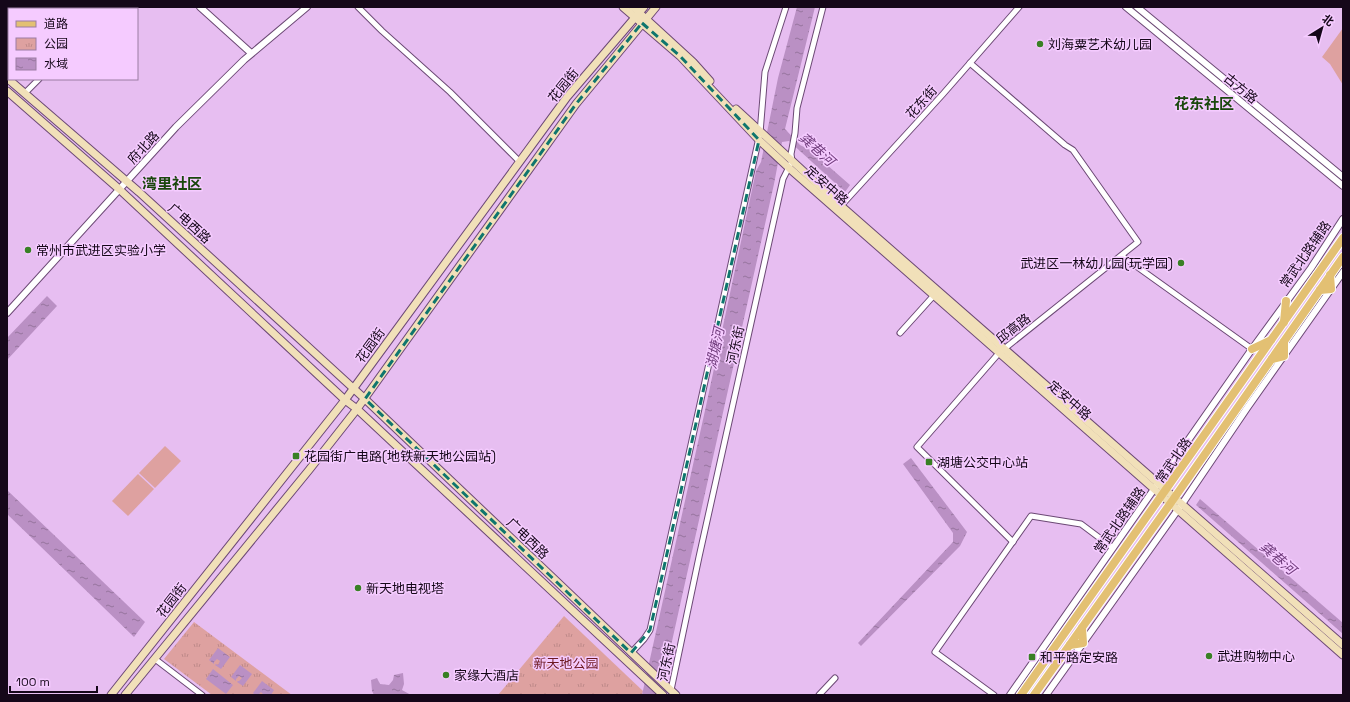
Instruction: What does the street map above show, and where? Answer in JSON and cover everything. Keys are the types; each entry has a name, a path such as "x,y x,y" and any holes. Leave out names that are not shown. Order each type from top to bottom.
{"main road":[{"path":"623,7 639,12"},
{"path":"633,7 639,12 644,21 762,138 787,158"},
{"name":"花园街","path":"125,695 309,470 365,399 576,104 656,7"},
{"name":"花园街","path":"111,695 345,400 567,98 639,12"},
{"name":"广电西路","path":"9,80 126,182 365,399 674,693"},
{"name":"广电西路","path":"7,91 119,189 663,695"},
{"name":"定安中路","path":"787,158 839,208"},
{"name":"定安中路","path":"787,158 789,168 839,208 1172,501 1343,645"},
{"name":"常武北路","path":"1021,695 1343,238"},
{"name":"常武北路","path":"1034,695 1343,257"},
{"path":"1320,290 1331,289 1330,275"},
{"path":"1284,322 1286,301"},
{"path":"1252,349 1272,340"},
{"path":"1272,359 1284,356 1284,342"},
{"name":"定安中路","path":"1179,507 1343,654"},
{"path":"1070,645 1083,643 1082,628"}],"street":[{"path":"200,7 251,53"},
{"name":"府北路","path":"7,313 176,127 251,53 307,7"},
{"path":"358,7 382,31 450,92 520,162"},
{"path":"631,653 644,640 650,630 762,138 765,72 786,7"},
{"path":"787,158 795,133 797,108 823,7"},
{"name":"花东街","path":"839,208 1019,7"},
{"name":"古方路","path":"1126,7 1343,186"},
{"name":"古方路","path":"1137,7 1343,177"},
{"name":"邱高路","path":"970,63 1072,150 1138,242 1001,351 917,447 1013,542"},
{"path":"25,93 38,80"},
{"name":"河东街","path":"674,693 699,557 783,179 789,168"},
{"name":"常武北路辅路","path":"1010,695 1343,219"},
{"path":"1122,256 1252,349"},
{"path":"1046,695 1343,272"},
{"path":"900,333 936,293"},
{"path":"994,695 935,652 1031,516 1081,524 1113,548"},
{"path":"155,659 202,695"},
{"path":"819,695 835,678"}],"highlighted area":[{"path":"642,23 680,56 759,140 650,630 631,653 365,399 576,104"}],"green space":[{"path":"1343,28 1343,85 1330,64 1322,57"},
{"path":"165,446 181,461 155,488 139,473"},
{"path":"138,474 154,489 128,516 112,501"},
{"name":"新天地公园","path":"564,616 643,691 642,695 498,695"},
{"path":"194,622 292,695 212,695 164,659"}],"water":[{"path":"797,7 815,7 785,129 800,145 810,150 850,185 845,192 789,141 782,142 774,184 660,695 642,695 756,171 761,162 778,78"},
{"path":"47,296 57,306 7,360 7,338"},
{"path":"911,458 967,532 960,546 861,646 858,643 953,542 953,533 903,464"},
{"path":"7,490 145,622 134,637 7,514"},
{"path":"1200,499 1343,623 1343,634 1196,505"},
{"path":"218,648 230,657 221,669 215,665 218,665 220,661 217,659 214,664 209,660"},
{"path":"240,665 252,674 243,686 237,682 242,678 239,676 236,681 231,677"},
{"path":"213,669 233,685 226,694 206,679"},
{"path":"403,673 404,684 402,690 411,695 374,695 371,680 377,678 380,684 389,685 393,680 394,675"},
{"path":"262,681 274,690 271,695 264,695 261,692 258,695 253,693"}],"place":[{"name":"刘海粟艺术幼儿园","path":"1040,44"},
{"name":"常州市武进区实验小学","path":"28,250"},
{"name":"武进区一林幼儿园(玩学园)","path":"1181,263"},
{"name":"花园街广电路(地铁新天地公园站)","path":"296,456"},
{"name":"湖塘公交中心站","path":"929,462"},
{"name":"新天地电视塔","path":"358,588"},
{"name":"武进购物中心","path":"1209,656"},
{"name":"和平路定安路","path":"1032,657"},
{"name":"家缘大酒店","path":"446,675"}],"district":[{"name":"花东社区","path":"1204,104"},
{"name":"湾里社区","path":"172,184"}],"water label":[{"name":"龚巷河","path":"817,149"},
{"name":"湖塘河","path":"715,348"},
{"name":"龚巷河","path":"1278,558"}]}
